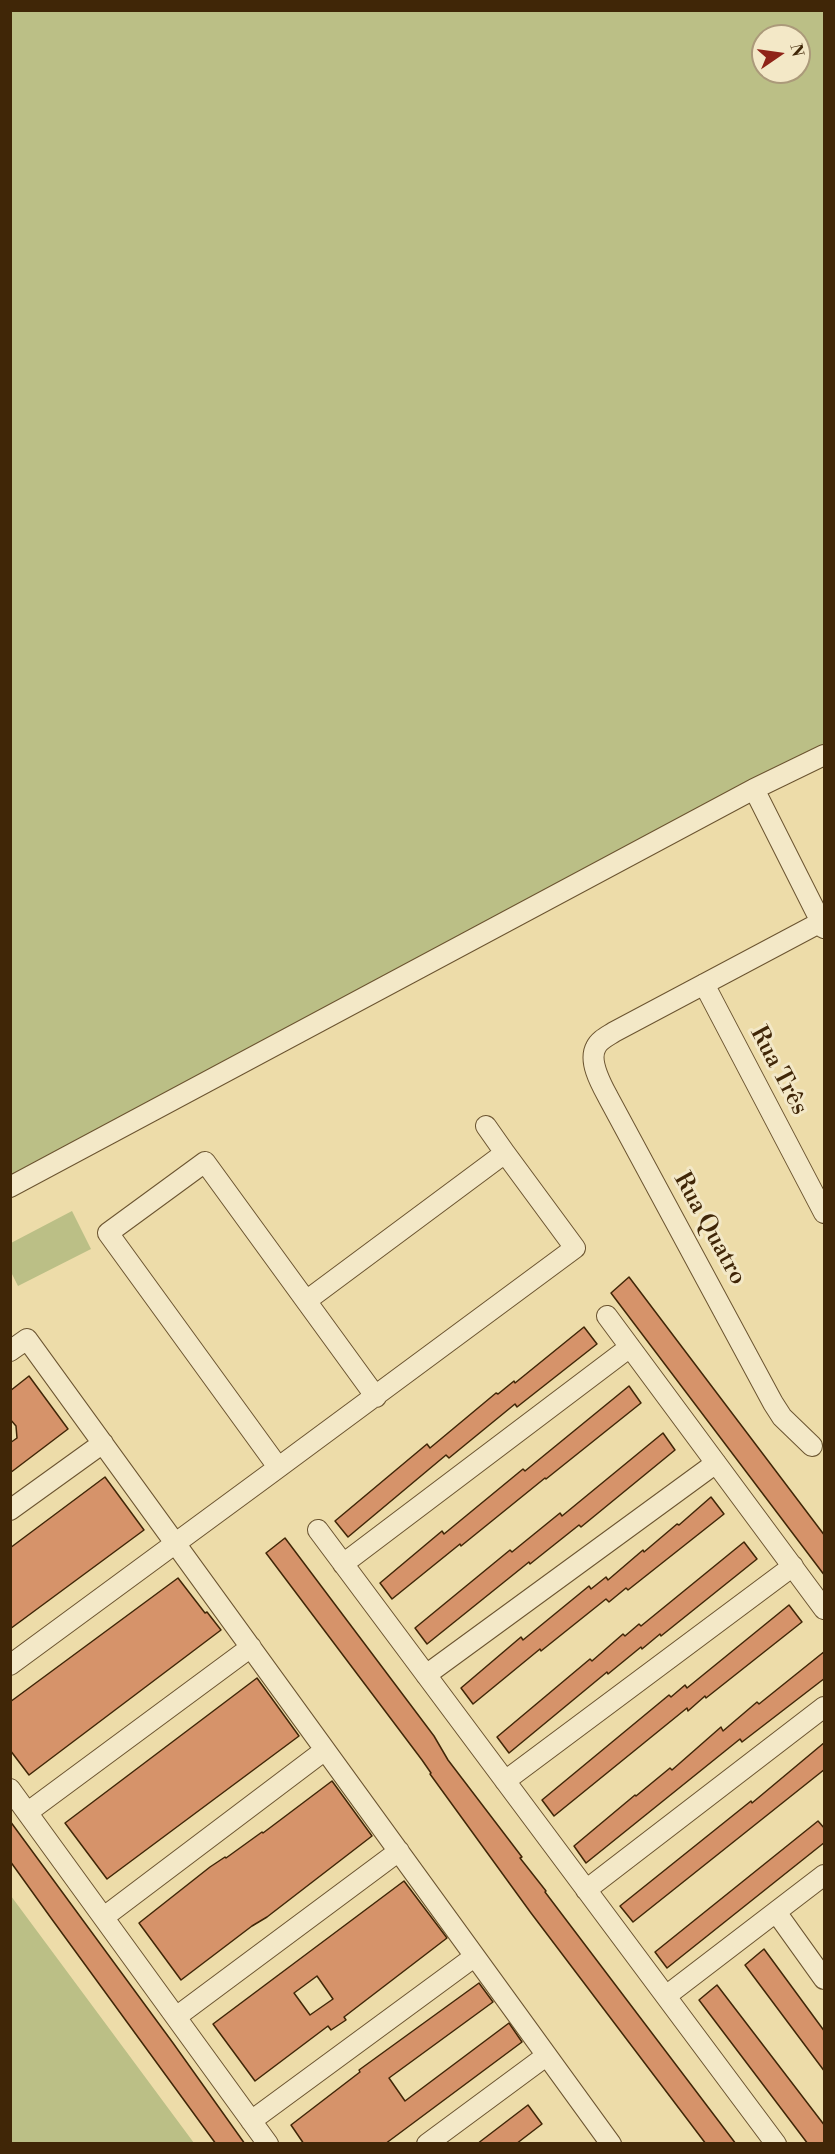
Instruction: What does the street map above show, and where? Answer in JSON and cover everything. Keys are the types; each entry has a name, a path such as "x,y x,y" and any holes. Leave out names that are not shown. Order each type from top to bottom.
{"street":[{"path":"10,1188 754,789 825,755"},
{"path":"704,984 823,925 754,789"},
{"name":"Rua Quatro","path":"704,984 614,1032 599,1043 594,1053 596,1069 608,1096 773,1403 782,1417 812,1446"},
{"name":"Rua Três","path":"704,984 825,1213"},
{"path":"10,1665 575,1248 486,1126"},
{"path":"306,1301 505,1153"},
{"path":"278,1467 108,1233 205,1162 376,1397"},
{"path":"607,1316 825,1609"},
{"path":"10,1351 27,1339 611,2144"},
{"path":"343,1564 630,1347"},
{"path":"10,1510 103,1443"},
{"path":"426,1675 716,1463"},
{"path":"318,1530 776,2144"},
{"path":"505,1781 793,1566"},
{"path":"28,1812 251,1647"},
{"path":"586,1890 825,1707"},
{"path":"104,1917 325,1750"},
{"path":"10,1789 268,2144"},
{"path":"176,2017 399,1851"},
{"path":"666,1996 825,1875"},
{"path":"776,1912 825,1979"},
{"path":"251,2121 474,1957"},
{"path":"427,2144 546,2056"}],"green space":[{"path":"11,11 824,11 824,749 11,1183"},
{"path":"72,1211 91,1249 18,1286 11,1272 11,1243"},
{"path":"11,1896 194,2143 11,2143"}],"building":[{"path":"629,1277 825,1536 825,1576 611,1293"},
{"path":"584,1327 597,1344 517,1407 515,1404 449,1458 446,1455 348,1537 335,1521 427,1444 430,1448 496,1393 498,1394 514,1381 515,1383"},
{"path":"29,1376 68,1429 10,1473 10,1443 17,1438 16,1426 10,1419 10,1391"},
{"path":"629,1386 641,1403 392,1599 380,1583 442,1531 444,1534"},
{"path":"663,1433 675,1450 581,1527 579,1525 530,1564 529,1562 427,1644 415,1628 510,1550 512,1552 560,1513 562,1516"},
{"path":"105,1477 144,1530 10,1629 10,1548"},
{"path":"711,1497 724,1514 628,1590 626,1588 609,1602 606,1599 473,1704 461,1688 521,1637 523,1640 589,1586 591,1589 606,1577 608,1580"},
{"path":"285,1538 434,1736 448,1760 522,1857 520,1858 545,1892 736,2144 706,2144 531,1913 422,1760 266,1553"},
{"path":"744,1542 757,1559 661,1636 660,1634 642,1649 641,1647 608,1674 607,1672 509,1753 497,1737 590,1659 592,1661 623,1634 625,1636 639,1624 641,1626"},
{"path":"178,1578 221,1630 29,1775 10,1750 10,1702"},
{"path":"789,1605 802,1622 706,1698 705,1696 688,1711 687,1708 554,1816 542,1800 669,1695 671,1697 685,1685 687,1688"},
{"path":"825,1651 825,1678 742,1742 740,1739 586,1863 574,1846 635,1795 670,1768 672,1770 721,1727 723,1731 757,1702 759,1704"},
{"path":"257,1678 299,1736 107,1879 65,1823"},
{"path":"825,1742 825,1769 633,1922 620,1906 751,1801 752,1803"},
{"path":"332,1781 372,1836 181,1980 139,1923 210,1867 263,1833"},
{"path":"10,1821 245,2144 216,2144 51,1918 10,1861"},
{"path":"818,1821 825,1829 825,1842 667,1968 655,1952"},
{"path":"404,1881 447,1938 344,2017 346,2020 331,2030 328,2026 255,2081 213,2024","holes":["317,1976 333,1999 310,2015 294,1993"]},
{"path":"764,1949 825,2032 825,2072 745,1965"},
{"path":"479,1983 493,2002 389,2078 405,2101 509,2023 522,2042 385,2144 304,2144 291,2125 360,2072 359,2070"},
{"path":"717,1985 825,2126 825,2144 808,2144 699,2000"},
{"path":"528,2105 542,2124 516,2144 477,2144"}]}
